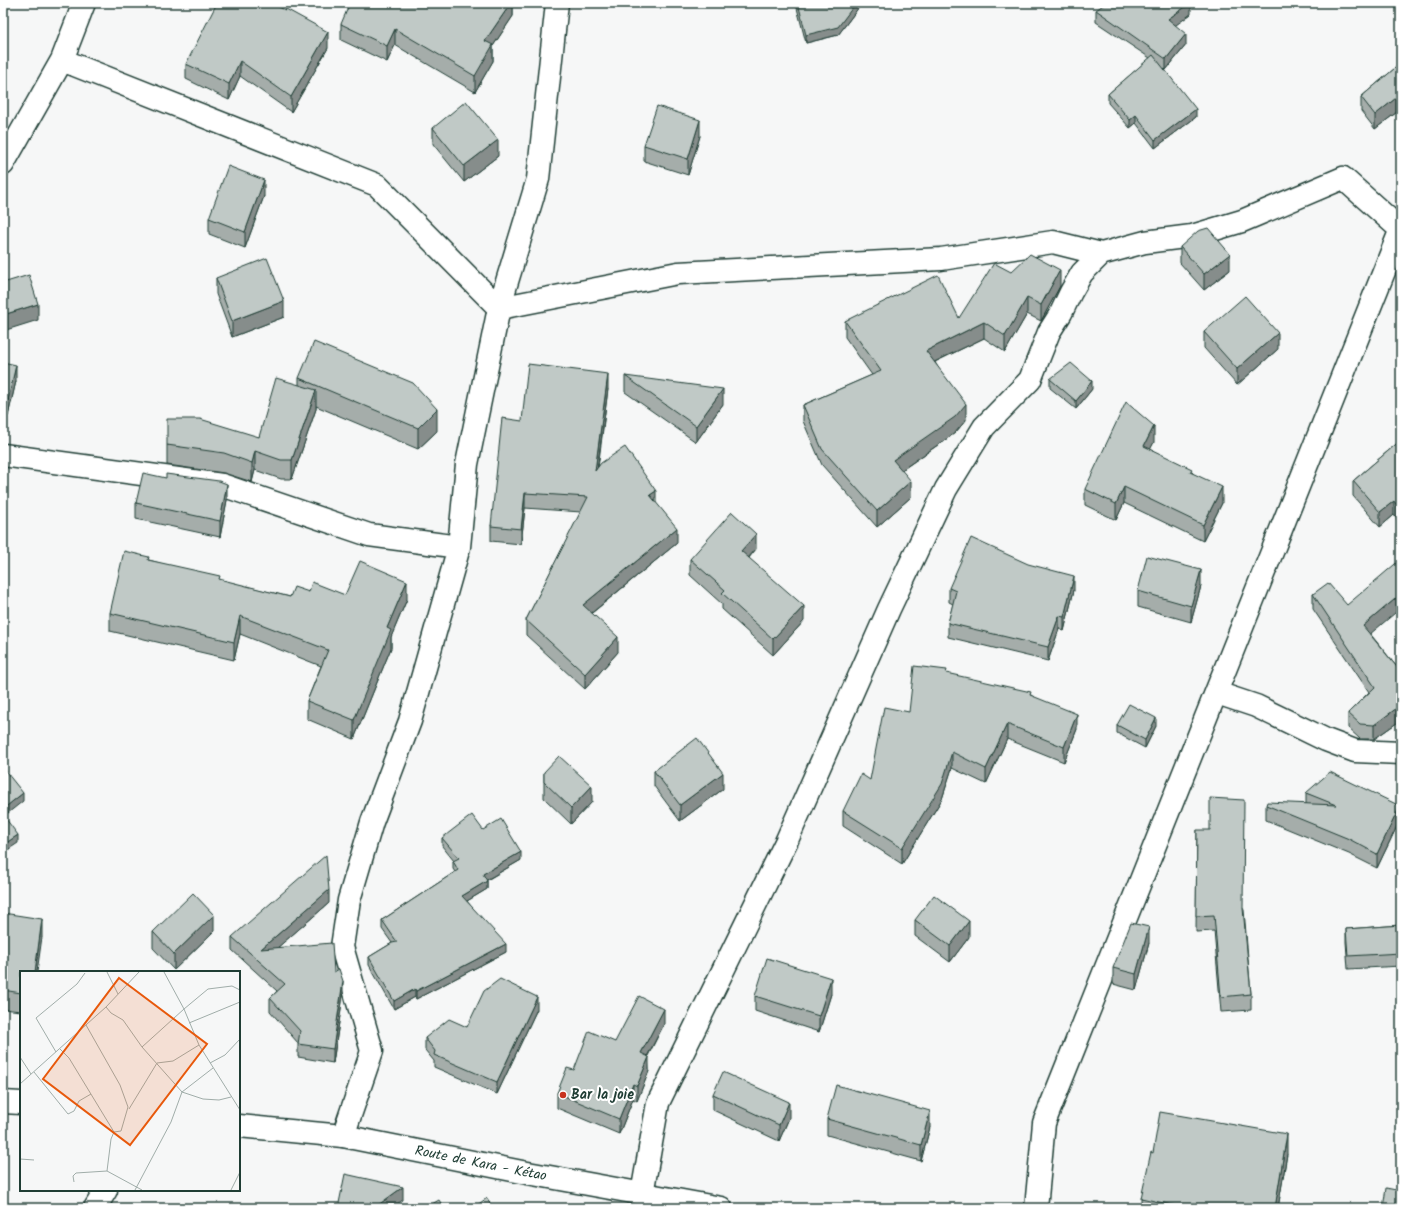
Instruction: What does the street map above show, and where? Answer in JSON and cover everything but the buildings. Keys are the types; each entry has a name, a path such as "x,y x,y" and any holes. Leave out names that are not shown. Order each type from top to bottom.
{"street":[{"path":"3,164 62,60 84,3"},
{"path":"343,1136 372,1051 342,946 349,900 372,822 410,721 459,547 467,464 499,308 538,179 557,3"},
{"path":"62,60 377,185 499,308"},
{"path":"499,308 678,273 942,259 1053,242 1101,254 1145,242 1192,236 1242,221 1342,178 1400,229 1217,693 1044,1123 1036,1208"},
{"path":"642,1194 658,1103 787,840 889,609 946,489 984,427 1030,380 1049,332 1062,313 1071,292 1082,273 1101,254"},
{"path":"3,455 222,485 369,535 459,547"},
{"path":"1217,693 1256,706 1326,740 1355,751 1401,753"},
{"path":"3,1102 20,1103"},
{"name":"Route de Kara - Kétao","path":"240,1126 343,1136 721,1208"},
{"path":"96,1208 105,1191"}],"place":[{"name":"Bar la joie","path":"563,1095"}]}
